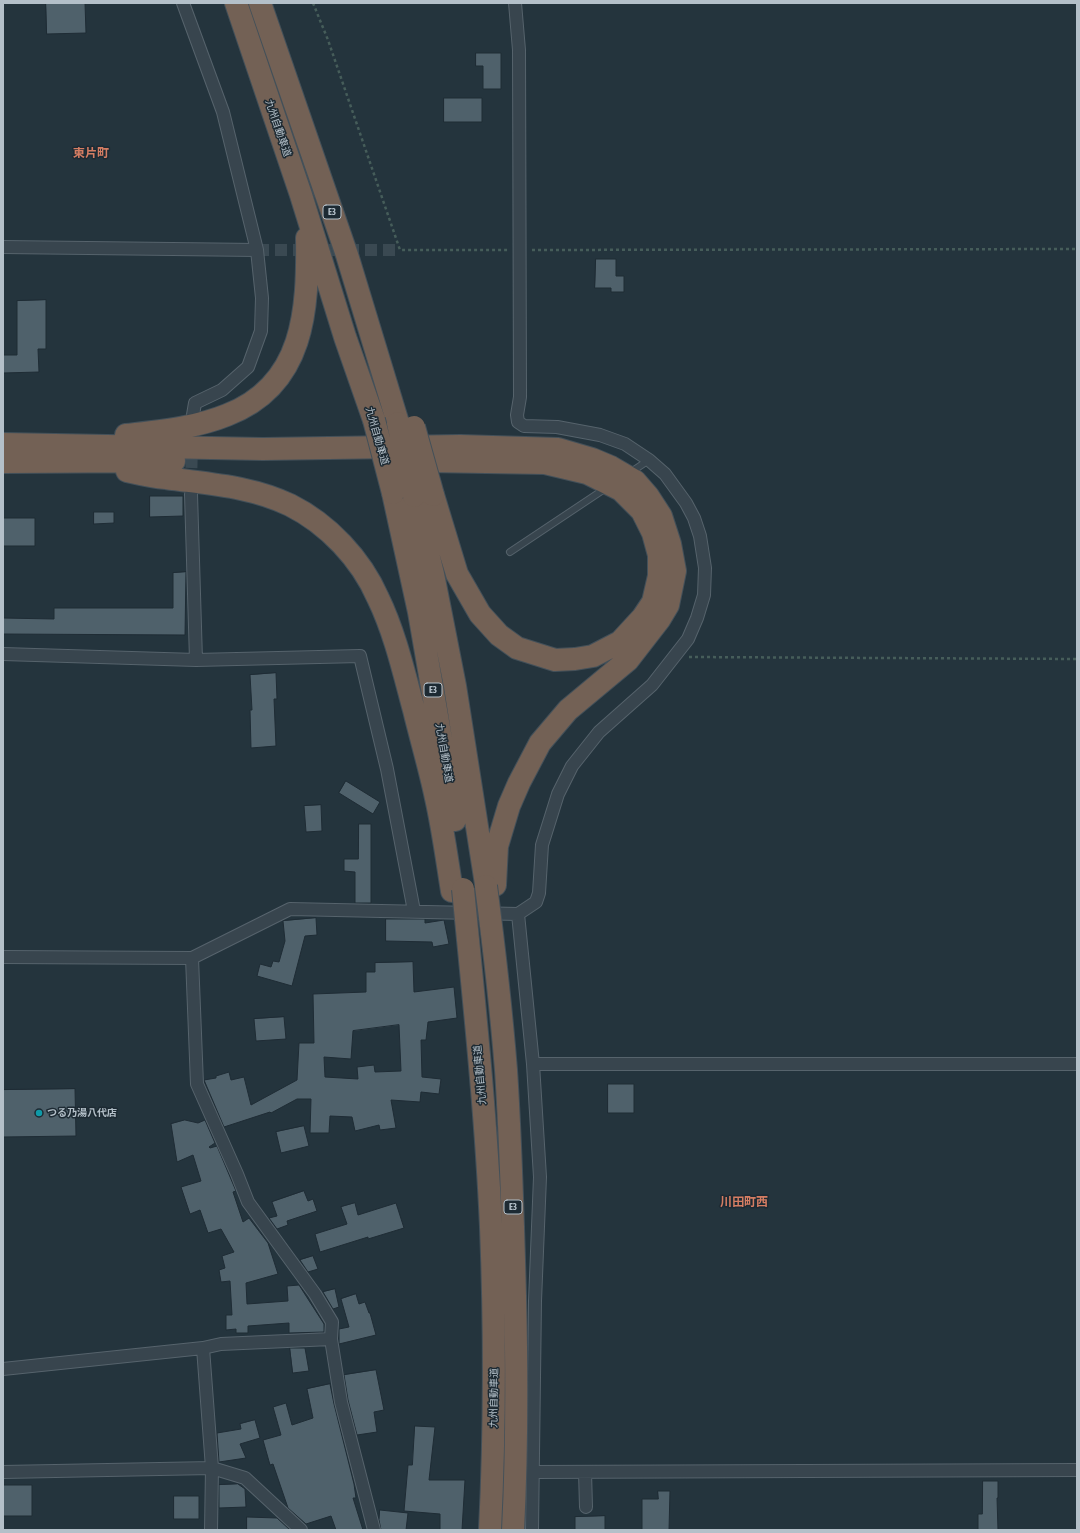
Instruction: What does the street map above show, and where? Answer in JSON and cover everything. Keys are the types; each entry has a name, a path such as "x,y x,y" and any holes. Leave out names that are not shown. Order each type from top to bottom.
{"highway":[{"name":"九州自動車道","path":"236,3 301,195 345,337 374,420 393,493 419,612 444,750 458,840 457,890 480,1073 491,1226 494,1373 490,1530"},
{"name":"E3","path":"260,3 406,425 424,496 433,574 455,686 490,885 506,1069 514,1227 516,1380 513,1530"},
{"path":"55,444 178,428 227,415 245,407 264,393 282,374 295,349 302,328 307,294 307,232 301,195"},
{"path":"3,444 263,449 460,446 558,449 592,459 611,467 635,481 648,496 661,516 670,544 675,572 668,605 660,620 628,660 568,710 540,743 509,806 497,846 490,885"},
{"path":"71,461 165,478 233,487 262,495 289,505 314,519 346,549 364,572 378,597 389,625 436,797 457,890"},
{"path":"3,462 334,461 545,463 587,473 621,490 642,511 653,533 659,555 659,576 653,602 643,617 620,642 593,656 555,660 517,648 498,635 480,614 461,581 424,496"}],"street":[{"path":"183,3 222,112 257,250 262,298 261,331 248,367 222,390 195,403 193,415"},
{"path":"3,957 192,958 290,909 518,914 536,902 539,893 542,845 558,794 572,766 599,732 652,685 688,639 697,618 704,595 704,568 700,536 694,518 686,503 665,474 649,460 625,444 600,435 557,427 524,426 518,422 517,415 520,397 520,250 518,50 515,3"},
{"path":"3,247 257,250"},
{"path":"191,494 196,660"},
{"path":"3,654 196,660 360,656 387,769 414,911"},
{"path":"518,914 533,1064 540,1177 535,1301 534,1472 532,1530"},
{"path":"192,958 198,1084 248,1202 315,1294 332,1322 331,1339 341,1402 374,1530"},
{"path":"533,1064 1077,1064"},
{"path":"3,1369 203,1348 221,1344 331,1339"},
{"path":"203,1348 212,1468 211,1530"},
{"path":"3,1472 212,1468 245,1478 301,1530"},
{"path":"534,1472 1077,1470"},
{"path":"585,1472 586,1507"}],"lane":[{"path":"634,470 649,460"},
{"path":"510,552 603,490"}],"path":[{"path":"313,3 328,40 400,250 1077,249"},
{"path":"677,654 692,657 1077,659"}],"building":[{"path":"46,3 85,3 86,33 47,34"},
{"path":"476,53 501,53 501,89 483,89 483,66 476,66"},
{"path":"444,98 482,98 482,122 444,122"},
{"path":"596,259 616,259 616,276 624,276 624,292 611,292 611,288 595,288"},
{"path":"46,300 46,349 38,349 39,372 3,373 3,355 17,355 17,301"},
{"path":"150,496 183,496 183,516 150,517"},
{"path":"94,512 114,512 114,523 94,524"},
{"path":"3,518 35,518 35,546 3,546"},
{"path":"186,572 185,635 3,634 3,618 54,619 54,608 173,608 173,573"},
{"path":"276,673 277,699 274,699 276,746 251,748 250,710 252,710 250,675"},
{"path":"346,781 380,802 373,814 339,793"},
{"path":"321,805 322,831 306,832 304,806"},
{"path":"359,824 371,824 371,903 355,903 355,872 344,871 344,859 358,859"},
{"path":"316,918 317,935 305,936 292,986 257,976 260,964 271,967 273,961 279,962 285,941 283,921"},
{"path":"386,919 425,919 425,923 444,920 449,944 433,947 432,942 386,941"},
{"path":"413,962 414,992 454,987 457,1018 428,1022 426,1040 421,1040 422,1077 441,1079 439,1094 421,1092 420,1102 391,1100 396,1128 380,1130 379,1125 355,1131 352,1117 330,1116 329,1133 310,1133 311,1099 297,1099 271,1113 270,1112 224,1127 204,1080 216,1078 216,1076 229,1072 231,1080 244,1077 251,1105 297,1080 299,1043 314,1043 313,994 366,992 366,972 375,972 375,963","holes":["399,1025 401,1071 375,1072 374,1065 357,1067 358,1079 325,1077 324,1057 351,1059 353,1031"]},
{"path":"284,1017 286,1039 256,1041 254,1019"},
{"path":"608,1084 634,1084 634,1113 608,1113"},
{"name":"つる乃湯八代店","path":"75,1089 76,1136 3,1137 3,1090"},
{"path":"185,1120 198,1123 205,1120 215,1143 209,1147 217,1146 236,1191 233,1192 243,1222 249,1218 268,1243 278,1274 246,1283 247,1304 288,1301 287,1286 299,1285 324,1324 324,1332 289,1333 289,1323 248,1326 248,1333 236,1333 236,1329 226,1330 226,1315 232,1315 230,1281 221,1282 219,1270 225,1268 222,1256 234,1252 221,1229 208,1233 200,1210 190,1214 181,1187 201,1181 193,1155 177,1162 171,1124"},
{"path":"304,1126 309,1146 281,1153 276,1132"},
{"path":"304,1191 308,1201 313,1199 317,1211 287,1221 288,1225 277,1229 269,1218 277,1216 272,1202"},
{"path":"355,1203 358,1215 396,1203 404,1228 368,1239 368,1237 320,1252 315,1234 347,1224 341,1207"},
{"path":"313,1256 318,1269 308,1272 300,1260"},
{"path":"335,1289 339,1307 333,1309 323,1292"},
{"path":"356,1294 359,1304 365,1302 370,1313 376,1335 339,1344 339,1329 349,1327 341,1299"},
{"path":"290,1348 305,1348 309,1371 293,1373"},
{"path":"376,1370 384,1410 374,1412 377,1432 357,1435 348,1400 344,1375"},
{"path":"330,1384 354,1484 356,1498 353,1498 363,1530 336,1530 331,1516 306,1524 288,1508 273,1464 270,1465 263,1440 281,1435 273,1407 286,1403 292,1425 313,1418 307,1389"},
{"path":"255,1420 260,1438 240,1444 246,1458 219,1462 217,1433 241,1429 240,1424"},
{"path":"415,1426 435,1427 429,1480 465,1480 462,1530 440,1530 440,1514 404,1511 408,1465 412,1465"},
{"path":"983,1481 998,1481 998,1530 978,1530 978,1514 982,1514"},
{"path":"238,1484 245,1489 246,1507 219,1508 219,1485"},
{"path":"3,1485 32,1485 32,1516 3,1516"},
{"path":"658,1491 670,1491 669,1530 642,1530 642,1499 658,1499"},
{"path":"174,1496 199,1496 199,1519 174,1519"},
{"path":"380,1510 408,1513 406,1530 381,1530 379,1520"},
{"path":"605,1516 605,1530 575,1530 575,1517"},
{"path":"247,1517 277,1518 290,1530 247,1530"}],"tunnel":[{"path":"257,250 400,250"},
{"path":"191,486 192,443"}],"place":[{"name":"つる乃湯八代店","path":"39,1113"}],"district":[{"name":"東片町","path":"91,153"},
{"name":"川田町西","path":"744,1202"}]}
